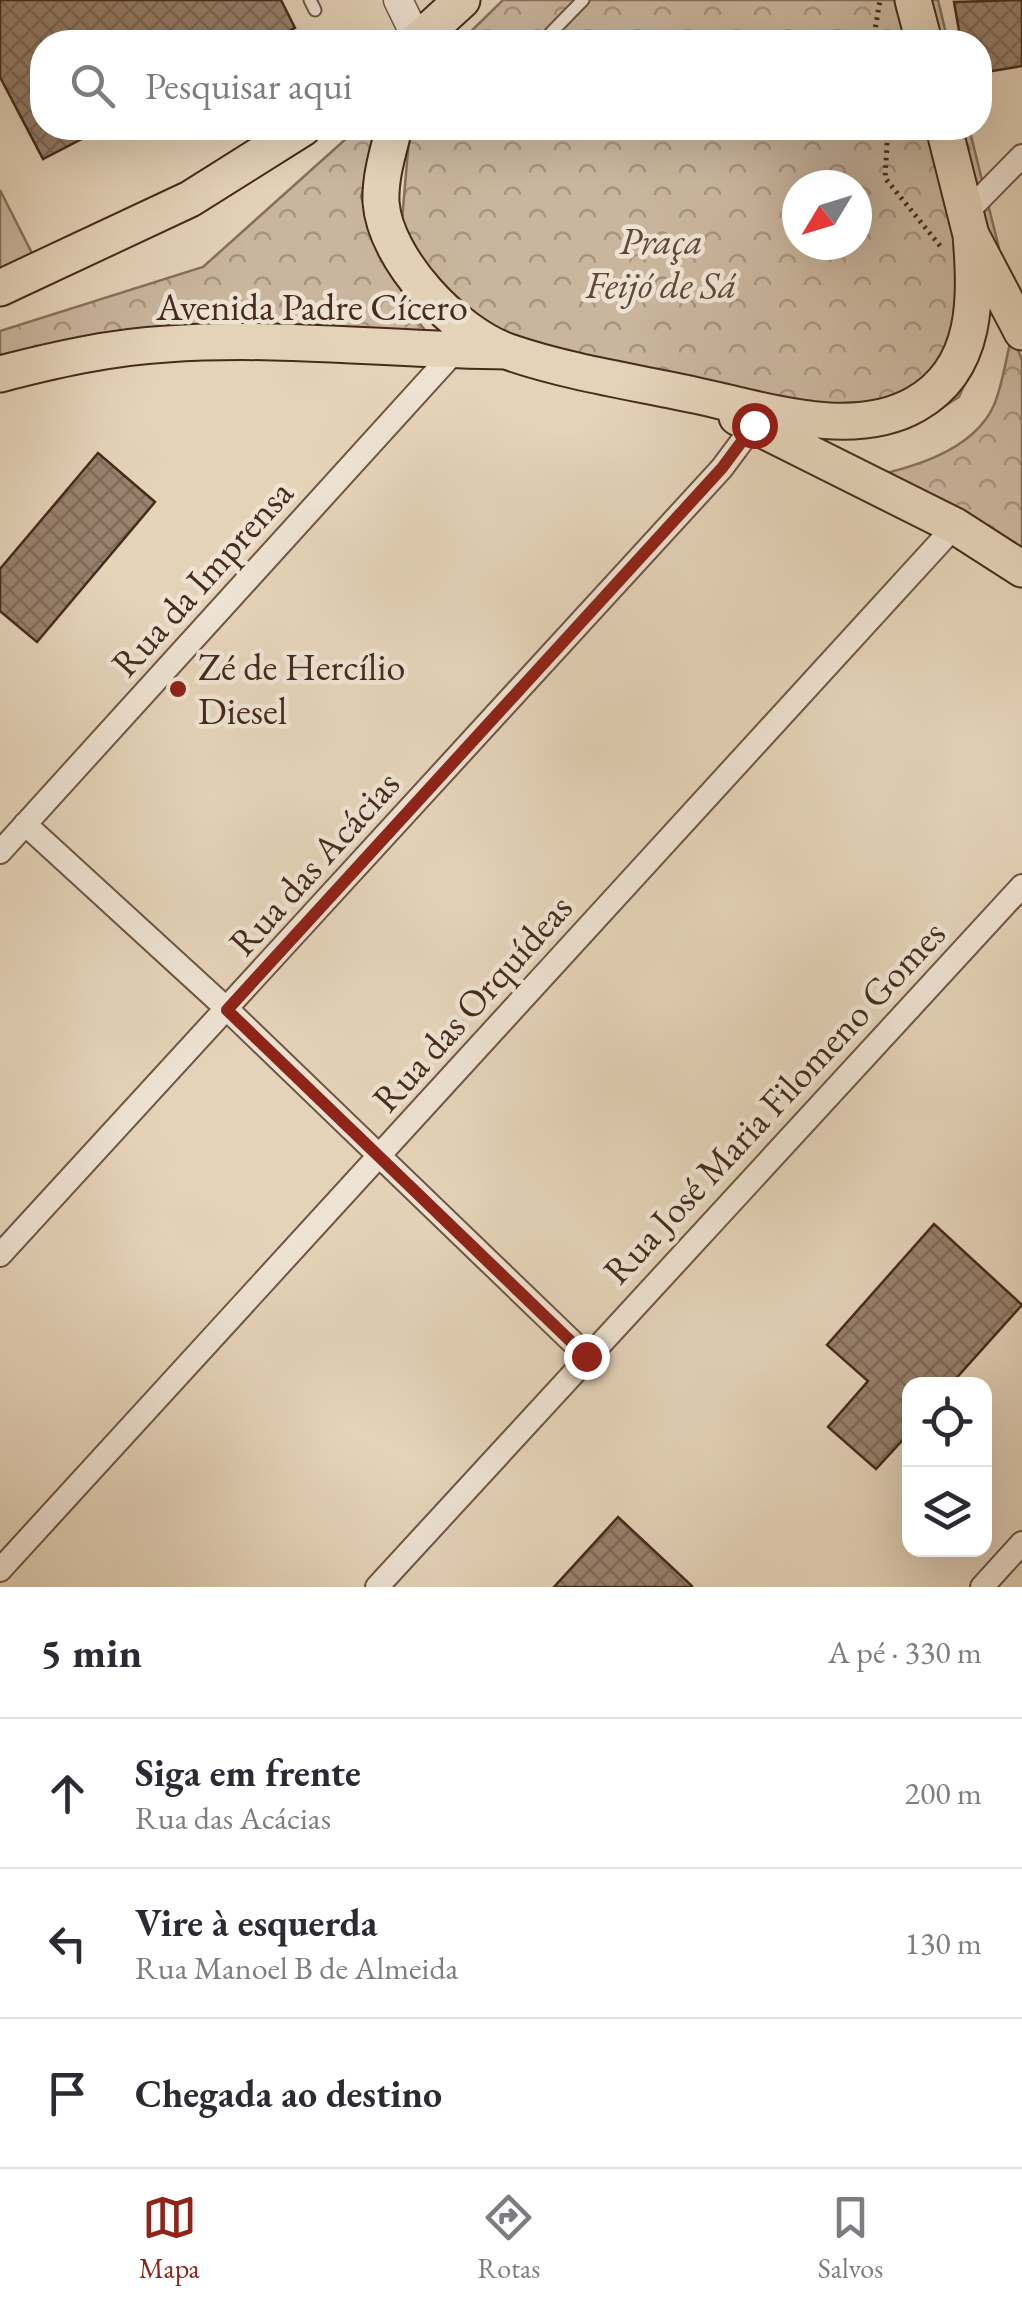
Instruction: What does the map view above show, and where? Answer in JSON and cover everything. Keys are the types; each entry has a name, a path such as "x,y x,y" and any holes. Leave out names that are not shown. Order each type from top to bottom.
{"highway":[{"path":"430,30 462,0"},
{"path":"914,0 921,30"},
{"path":"0,288 190,199 284,140"},
{"path":"391,140 381,204 391,238 412,278 438,305 506,351 767,411 846,421 884,418 918,403 948,377 969,338 976,304 968,225 947,140"},
{"path":"968,225 1022,332"},
{"name":"Avenida Padre Cícero","path":"0,374 49,361 164,344 248,342 506,351"},
{"path":"676,391 754,425 955,526 1022,569"}],"street":[{"path":"398,0 412,30"},
{"path":"968,225 1022,156"},
{"name":"Rua da Imprensa","path":"0,852 456,350"},
{"name":"Rua das Acácias","path":"0,1255 722,468 754,425"},
{"name":"Rua das Orquídeas","path":"0,1570 955,526"},
{"path":"26,824 227,1010 586,1356"},
{"name":"Rua José Maria Filomeno Gomes","path":"376,1587 1022,886"},
{"path":"982,1587 1022,1543"}],"lane":[{"path":"554,30 584,0"}],"path":[{"path":"875,30 880,0"}],"green space":[{"path":"503,0 938,0 945,30 472,30"},
{"path":"345,140 376,140 361,197 412,314 437,345 0,366 0,331 203,267"},
{"name":"Praça Feijó de Sá","path":"409,140 972,140 999,248 982,345 959,397 909,428 839,434 519,371 445,308 401,232"},
{"path":"0,190 39,267 0,286"},
{"path":"1012,335 1022,360 1022,564 859,479 936,457 971,436 994,405"}],"building":[{"path":"0,0 281,0 295,28 30,30 30,134 0,77"},
{"path":"1022,0 1022,66 992,71 992,30 959,30 954,2"},
{"path":"33,140 80,140 43,159"},
{"path":"98,453 155,502 37,642 0,611 0,569"},
{"path":"934,1224 1022,1305 957,1377 902,1377 902,1441 876,1469 828,1427 868,1381 827,1345"},
{"path":"618,1517 692,1586 692,1587 554,1587"}],"place":[{"name":"Zé de Hercílio Diesel","path":"178,689"}],"route":[{"path":"586,1356 227,1010 722,468 754,425"}]}
